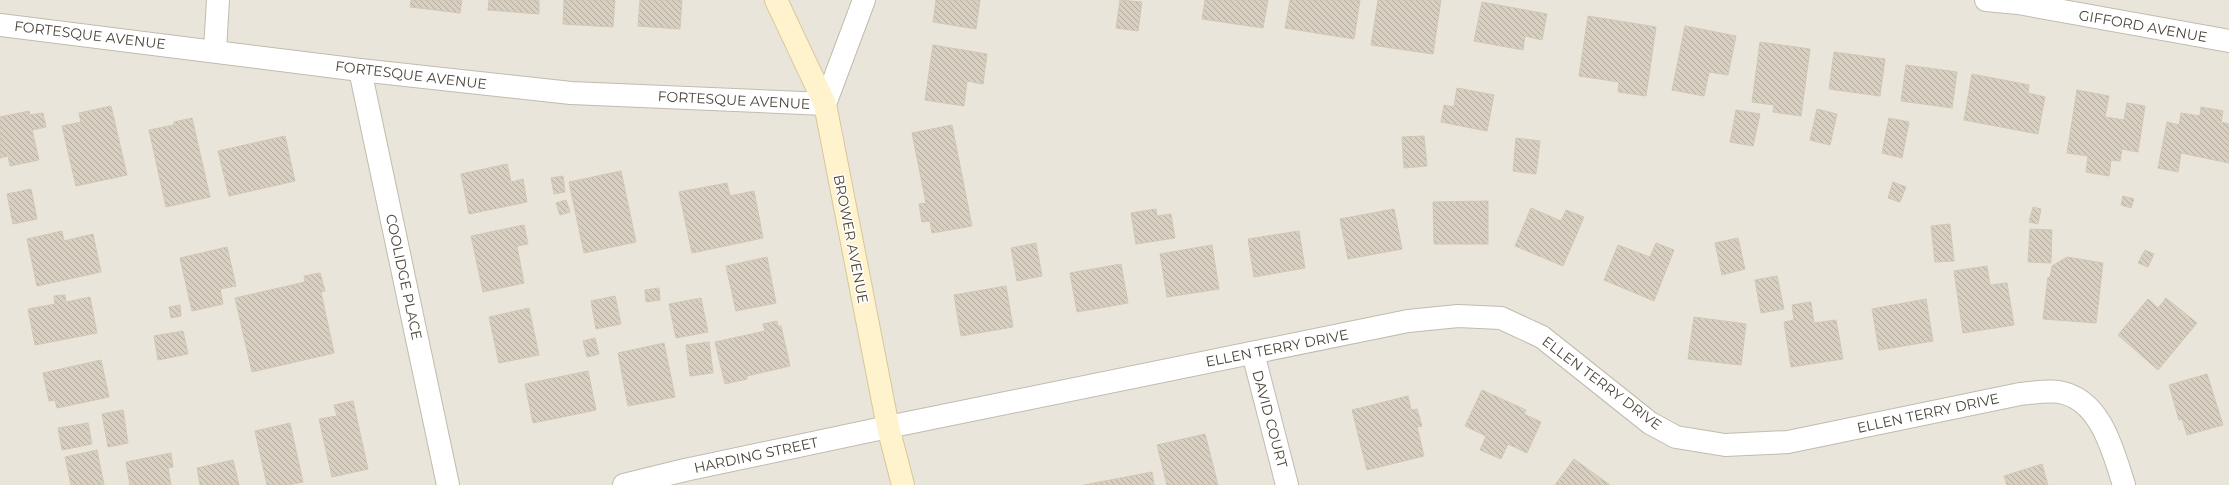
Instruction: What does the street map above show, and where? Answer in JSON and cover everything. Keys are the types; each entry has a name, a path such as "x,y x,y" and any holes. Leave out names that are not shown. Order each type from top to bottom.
{"main road":[{"name":"BROWER AVENUE","path":"776,0 825,104 888,427 903,485"}],"street":[{"path":"216,50 218,0"},
{"path":"825,104 864,0"},
{"name":"GIFFORD AVENUE","path":"1986,0 2018,1 2229,41"},
{"name":"FORTESQUE AVENUE","path":"0,25 216,50 360,70 571,93 825,104"},
{"name":"COOLIDGE PLACE","path":"360,70 448,485"},
{"name":"ELLEN TERRY DRIVE","path":"888,427 1408,321 1458,316 1501,318 1542,337 1650,424 1676,437 1725,446 1788,442 2020,394 2058,392 2074,396 2099,418 2113,452 2124,485"},
{"name":"DAVID COURT","path":"1253,353 1287,485"},
{"name":"HARDING STREET","path":"624,485 686,470 888,427"}],"shaded area":[{"path":"0,0 2229,0 2229,485 0,485"}],"building":[{"path":"411,0 462,0 460,13 410,7"},
{"path":"489,0 539,0 539,14 488,10"},
{"path":"564,0 615,0 613,27 563,24"},
{"path":"640,0 682,0 680,29 638,26"},
{"path":"936,0 980,0 976,29 933,22"},
{"path":"1120,0 1142,2 1138,31 1116,28"},
{"path":"1205,0 1268,0 1263,28 1202,19"},
{"path":"1290,0 1360,0 1354,39 1285,28"},
{"path":"1378,0 1441,0 1433,54 1371,45"},
{"path":"1482,2 1547,14 1542,40 1525,36 1523,50 1474,41"},
{"path":"1588,16 1656,27 1646,96 1618,92 1619,82 1579,76"},
{"path":"1685,26 1736,36 1728,75 1709,72 1704,96 1672,90"},
{"path":"1760,42 1810,49 1801,116 1773,112 1774,105 1752,102"},
{"path":"933,45 987,54 983,84 967,81 964,106 925,100"},
{"path":"1834,52 1885,59 1880,96 1829,89"},
{"path":"1906,65 1957,72 1952,108 1901,101"},
{"path":"1972,74 2029,85 2028,93 2045,97 2038,134 1964,120"},
{"path":"1457,88 1494,95 1487,131 1441,122 1444,105 1454,107"},
{"path":"2077,90 2109,96 2105,117 2124,120 2127,103 2145,106 2138,152 2122,149 2120,161 2111,160 2109,176 2086,172 2088,156 2067,153"},
{"path":"111,106 127,175 76,186 62,126 81,122 79,113"},
{"path":"2201,107 2223,111 2221,122 2229,124 2229,163 2181,153 2178,172 2158,168 2167,122 2179,125 2181,113 2200,116"},
{"path":"1817,109 1837,114 1830,145 1810,140"},
{"path":"1736,110 1760,114 1753,146 1730,142"},
{"path":"29,111 30,115 43,113 46,127 32,130 39,160 10,166 8,156 0,158 0,117"},
{"path":"192,118 210,197 166,207 149,130 174,125 174,122"},
{"path":"1889,118 1909,122 1902,158 1882,153"},
{"path":"952,125 972,226 932,233 930,221 922,222 919,204 926,203 912,133"},
{"path":"285,136 295,181 229,196 218,151"},
{"path":"1424,136 1427,166 1404,168 1402,137"},
{"path":"1516,138 1540,141 1536,174 1513,171"},
{"path":"507,164 511,182 523,179 527,202 469,214 461,174"},
{"path":"621,171 636,242 584,253 569,182"},
{"path":"563,176 565,192 554,194 551,178"},
{"path":"1893,182 1906,187 1900,202 1888,198"},
{"path":"727,183 730,196 754,191 763,238 692,253 679,192"},
{"path":"31,189 37,219 13,224 7,194"},
{"path":"2123,196 2134,199 2131,208 2121,205"},
{"path":"566,200 570,212 560,215 556,203"},
{"path":"1488,201 1488,244 1434,244 1433,202"},
{"path":"2033,207 2041,209 2038,224 2029,222"},
{"path":"1531,208 1561,221 1566,210 1584,217 1563,266 1515,246"},
{"path":"1156,209 1157,216 1171,214 1175,238 1136,244 1131,213"},
{"path":"1394,209 1402,249 1348,259 1340,219"},
{"path":"1950,224 1954,261 1935,262 1931,226"},
{"path":"524,225 528,244 517,246 524,283 483,292 471,236"},
{"path":"2030,229 2052,230 2051,263 2028,262"},
{"path":"62,231 64,241 93,234 101,272 37,286 27,239"},
{"path":"1299,231 1305,268 1254,277 1248,239"},
{"path":"1738,238 1745,269 1722,275 1715,243"},
{"path":"1036,243 1042,276 1017,281 1011,248"},
{"path":"1656,243 1674,250 1654,301 1604,280 1618,245 1650,257"},
{"path":"1212,245 1219,289 1167,297 1160,254"},
{"path":"227,247 236,286 220,289 223,304 192,311 180,258"},
{"path":"2145,250 2154,254 2148,267 2138,263"},
{"path":"767,257 776,303 736,311 726,266"},
{"path":"2067,257 2103,263 2096,323 2043,319 2048,277 2050,278 2052,266"},
{"path":"1121,264 1128,303 1077,312 1070,273"},
{"path":"1987,266 1990,285 2007,283 2014,325 1963,333 1954,271"},
{"path":"320,273 325,291 321,292 334,353 252,372 235,298 305,282 304,276"},
{"path":"1777,276 1784,309 1761,313 1755,280"},
{"path":"1006,286 1013,327 961,336 954,295"},
{"path":"659,288 660,300 646,302 645,290"},
{"path":"65,295 66,302 90,297 97,333 35,345 28,309 55,304 54,296"},
{"path":"615,296 621,324 596,329 591,301"},
{"path":"701,298 708,332 676,338 669,304"},
{"path":"2166,298 2197,323 2158,370 2118,335 2148,299 2158,308"},
{"path":"1926,299 1933,341 1879,350 1872,309"},
{"path":"1811,302 1814,323 1836,320 1843,359 1791,367 1784,322 1794,320 1792,305"},
{"path":"180,305 181,316 171,318 169,307"},
{"path":"529,308 539,355 499,363 489,317"},
{"path":"1694,317 1746,324 1741,365 1688,359"},
{"path":"777,321 778,326 781,326 790,366 747,376 747,379 725,384 715,342 765,331 763,324"},
{"path":"183,331 188,354 158,360 154,336"},
{"path":"595,338 599,354 587,357 583,341"},
{"path":"709,342 713,373 690,376 686,345"},
{"path":"664,343 675,397 628,406 618,353"},
{"path":"101,360 109,397 57,408 55,400 49,401 43,373"},
{"path":"588,371 596,410 533,423 525,384"},
{"path":"2207,374 2223,425 2187,435 2182,419 2179,420 2169,385"},
{"path":"1482,390 1526,410 1524,414 1541,422 1527,453 1508,444 1501,459 1480,450 1486,436 1465,426"},
{"path":"1408,396 1411,410 1417,409 1422,426 1417,427 1424,456 1367,470 1352,410"},
{"path":"353,401 368,469 332,477 319,419 337,416 334,405"},
{"path":"123,410 128,443 108,447 102,414"},
{"path":"88,423 92,444 62,450 58,428"},
{"path":"290,423 303,482 288,485 267,485 255,431"},
{"path":"1205,434 1218,485 1167,485 1157,445"},
{"path":"97,450 104,485 71,485 65,457"},
{"path":"171,453 173,467 168,468 171,485 130,485 126,462"},
{"path":"1574,459 1610,485 1555,485"},
{"path":"233,460 239,485 200,485 197,468"},
{"path":"2042,464 2048,485 2007,485 2004,476"},
{"path":"1152,472 1154,485 1084,485"}]}
